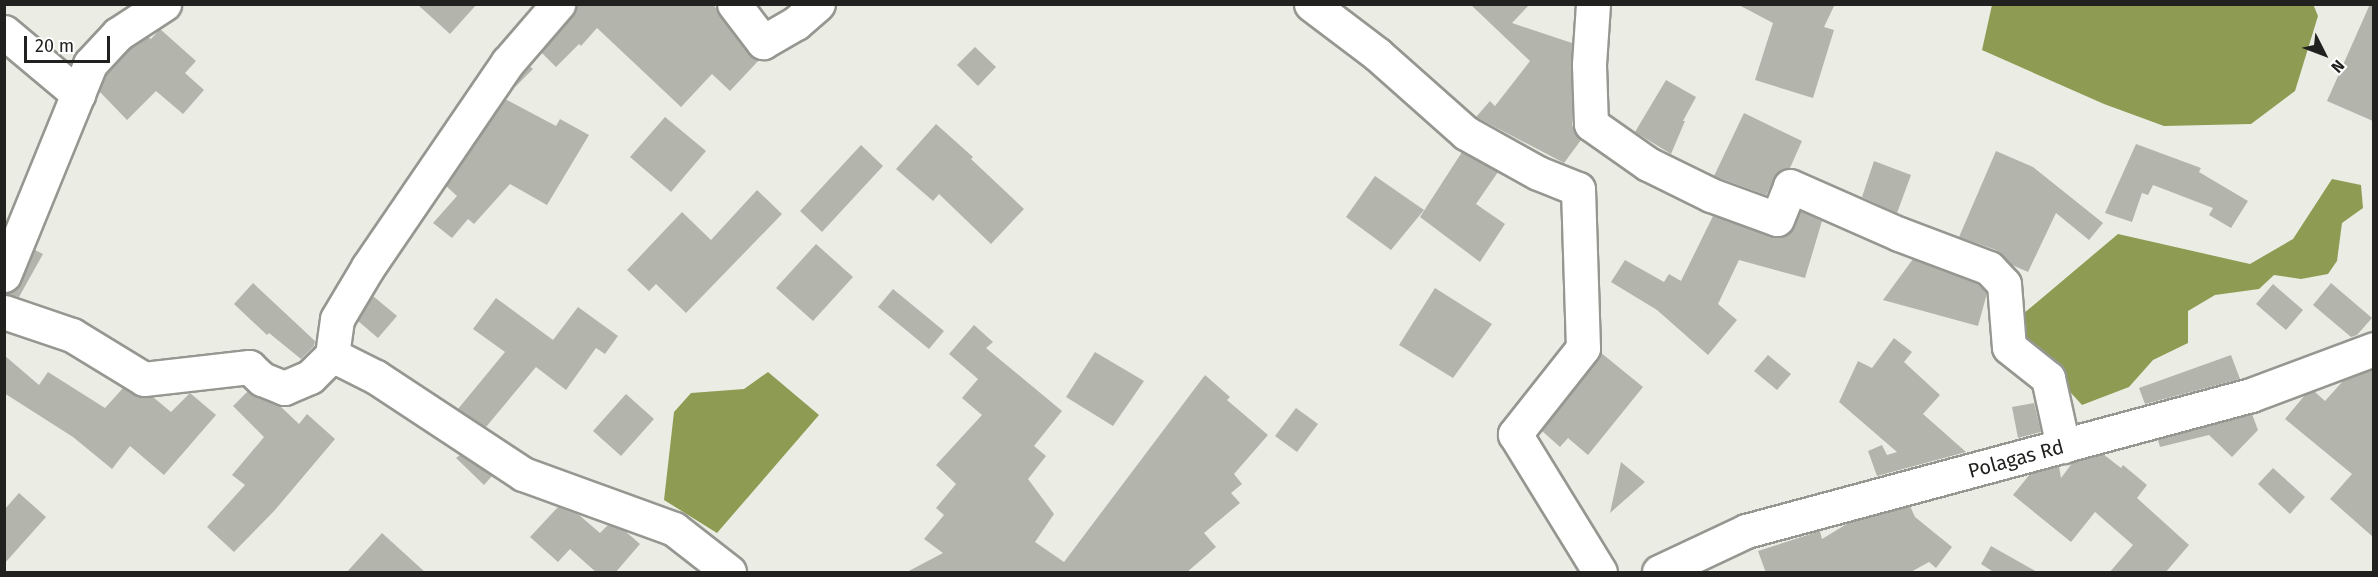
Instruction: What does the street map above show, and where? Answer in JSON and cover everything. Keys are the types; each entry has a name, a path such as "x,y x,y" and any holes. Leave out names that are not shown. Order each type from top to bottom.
{"street":[{"path":"4,275 90,64 118,34 164,4"},
{"path":"4,312 72,336 144,379 249,367 262,379 284,388 310,377 332,355 338,319 368,267 508,62 558,4"},
{"path":"734,4 763,42 796,24 818,4"},
{"path":"1311,4 1377,54 1466,133 1538,173 1578,189 1583,348 1515,434 1600,573"},
{"path":"1593,4 1589,65 1591,124 1648,164 1711,195 1778,219 1790,186 1899,234 1989,268 2004,284 2009,347 2048,378 2063,446"},
{"path":"4,32 78,94"},
{"name":"Polagas Rd","path":"1659,573 1746,531 2251,395 2373,349"},
{"path":"332,355 376,377 523,474 674,529 729,573"}],"shaded area":[{"path":"2313,4 2318,16 2295,91 2251,124 2164,126 2104,104 1982,50 1992,5"},
{"path":"2332,179 2361,185 2363,208 2342,223 2337,261 2328,274 2301,279 2274,275 2259,289 2215,295 2188,311 2188,343 2153,360 2129,387 2082,405 2028,346 2023,314 2118,234 2250,264 2293,239"},
{"path":"768,372 819,415 717,533 664,500 674,412 691,393 744,389"}],"building":[{"path":"417,4 477,4 450,34"},
{"path":"576,4 713,4 748,53 759,60 730,91 712,74 681,107 597,28 581,46 579,44 556,67 541,52 572,16"},
{"path":"1470,4 1530,4 1512,23 1572,43 1572,125 1581,140 1564,163 1476,117 1490,101 1495,106 1530,61"},
{"path":"1737,4 1835,4 1824,27 1834,30 1813,98 1755,80 1773,23"},
{"path":"2370,4 2373,4 2373,121 2327,101"},
{"path":"160,29 196,61 185,73 204,90 183,114 156,91 127,120 99,91 106,74 130,48 148,37 151,39"},
{"path":"975,47 996,67 978,86 957,65"},
{"path":"529,66 533,69 515,87 523,73"},
{"path":"1666,80 1696,97 1683,121 1685,121 1671,154 1635,132"},
{"path":"505,99 556,126 560,119 589,135 547,205 510,184 474,224 468,219 452,238 433,223 457,196 446,186"},
{"path":"1744,113 1802,141 1790,168 1778,172 1766,195 1714,176"},
{"path":"665,117 706,151 671,192 630,157"},
{"path":"936,124 973,157 971,159 1024,209 991,244 939,194 933,201 896,169"},
{"path":"2136,144 2201,168 2199,172 2248,201 2231,228 2209,215 2213,208 2153,185 2148,195 2142,193 2132,222 2105,213"},
{"path":"861,145 883,166 822,232 800,211"},
{"path":"1996,151 2033,167 2103,223 2089,240 2056,213 2028,272 2012,265 1996,250 1959,237"},
{"path":"1462,152 1498,172 1476,204 1505,224 1480,262 1420,217"},
{"path":"1874,161 1911,175 1897,213 1862,197"},
{"path":"1375,176 1424,210 1391,250 1346,217"},
{"path":"757,190 782,214 686,313 656,284 649,291 627,270 682,212 711,240"},
{"path":"1800,211 1822,221 1805,278 1739,260 1718,304 1737,320 1708,355 1657,310 1611,282 1625,260 1664,282 1669,274 1681,281 1713,216 1780,238 1789,233"},
{"path":"816,244 853,277 813,321 776,288"},
{"path":"35,250 43,254 19,297 4,294 15,290 21,283"},
{"path":"1913,259 1978,284 1986,292 1978,326 1883,300"},
{"path":"253,283 315,341 314,346 301,359 269,333 267,335 234,304"},
{"path":"2331,283 2372,318 2357,335 2351,337 2313,305"},
{"path":"2273,284 2303,310 2286,330 2256,304"},
{"path":"1435,288 1492,324 1453,378 1399,345"},
{"path":"893,289 944,331 929,349 878,307"},
{"path":"373,296 397,316 378,338 358,321"},
{"path":"496,298 553,340 578,307 618,336 605,354 596,348 566,390 536,367 486,427 458,409 505,352 473,329"},
{"path":"974,325 993,342 986,348 1062,411 1034,446 1046,456 1028,479 1054,514 1035,542 1064,562 1205,375 1230,397 1227,400 1268,435 1234,474 1242,484 1231,493 1240,503 1204,533 1216,547 1186,573 905,573 943,553 924,539 944,515 936,508 956,484 936,465 982,415 962,398 978,379 949,354"},
{"path":"1894,338 1912,352 1904,362 1940,395 1923,414 1966,452 1877,476 1868,451 1882,445 1887,455 1897,452 1839,402 1858,361 1872,368"},
{"path":"1095,352 1144,381 1113,426 1066,397"},
{"path":"1600,352 1643,387 1588,455 1568,438 1560,447 1542,431 1598,360"},
{"path":"4,355 39,385 48,372 105,408 123,388 135,395 153,397 171,412 190,393 216,415 164,475 130,446 112,469 73,437 4,393"},
{"path":"1768,355 1791,374 1777,390 1754,371"},
{"path":"2231,355 2240,379 2145,404 2139,388"},
{"path":"2373,369 2373,537 2330,499 2352,474 2285,419 2305,395 2314,391 2325,401 2343,381"},
{"path":"248,391 280,406 299,424 307,414 335,439 275,510 234,552 207,527 245,485 232,475 264,437 233,406"},
{"path":"626,394 654,419 621,456 593,431"},
{"path":"2034,403 2041,432 2018,438 2012,407"},
{"path":"1296,408 1318,424 1297,452 1275,436"},
{"path":"2252,414 2258,430 2232,457 2209,435 2160,447 2158,440"},
{"path":"2103,454 2121,468 2123,465 2147,485 2137,498 2189,545 2165,573 2109,573 2133,545 2095,512 2071,542 2013,495 2030,474 2059,466 2061,478 2073,462"},
{"path":"460,455 492,476 484,485 456,458"},
{"path":"1621,462 1645,482 1610,513"},
{"path":"2273,468 2305,497 2290,514 2258,484"},
{"path":"19,493 46,517 4,564 4,510"},
{"path":"1910,506 1915,517 1952,547 1936,568 1929,562 1909,573 1766,573 1758,551 1820,531 1822,539 1850,522"},
{"path":"558,507 579,515 600,533 608,525 625,531 640,544 615,573 597,573 570,549 558,562 530,537"},
{"path":"382,533 426,573 346,573"},
{"path":"1991,546 2039,573 1995,573 1981,564"}]}
